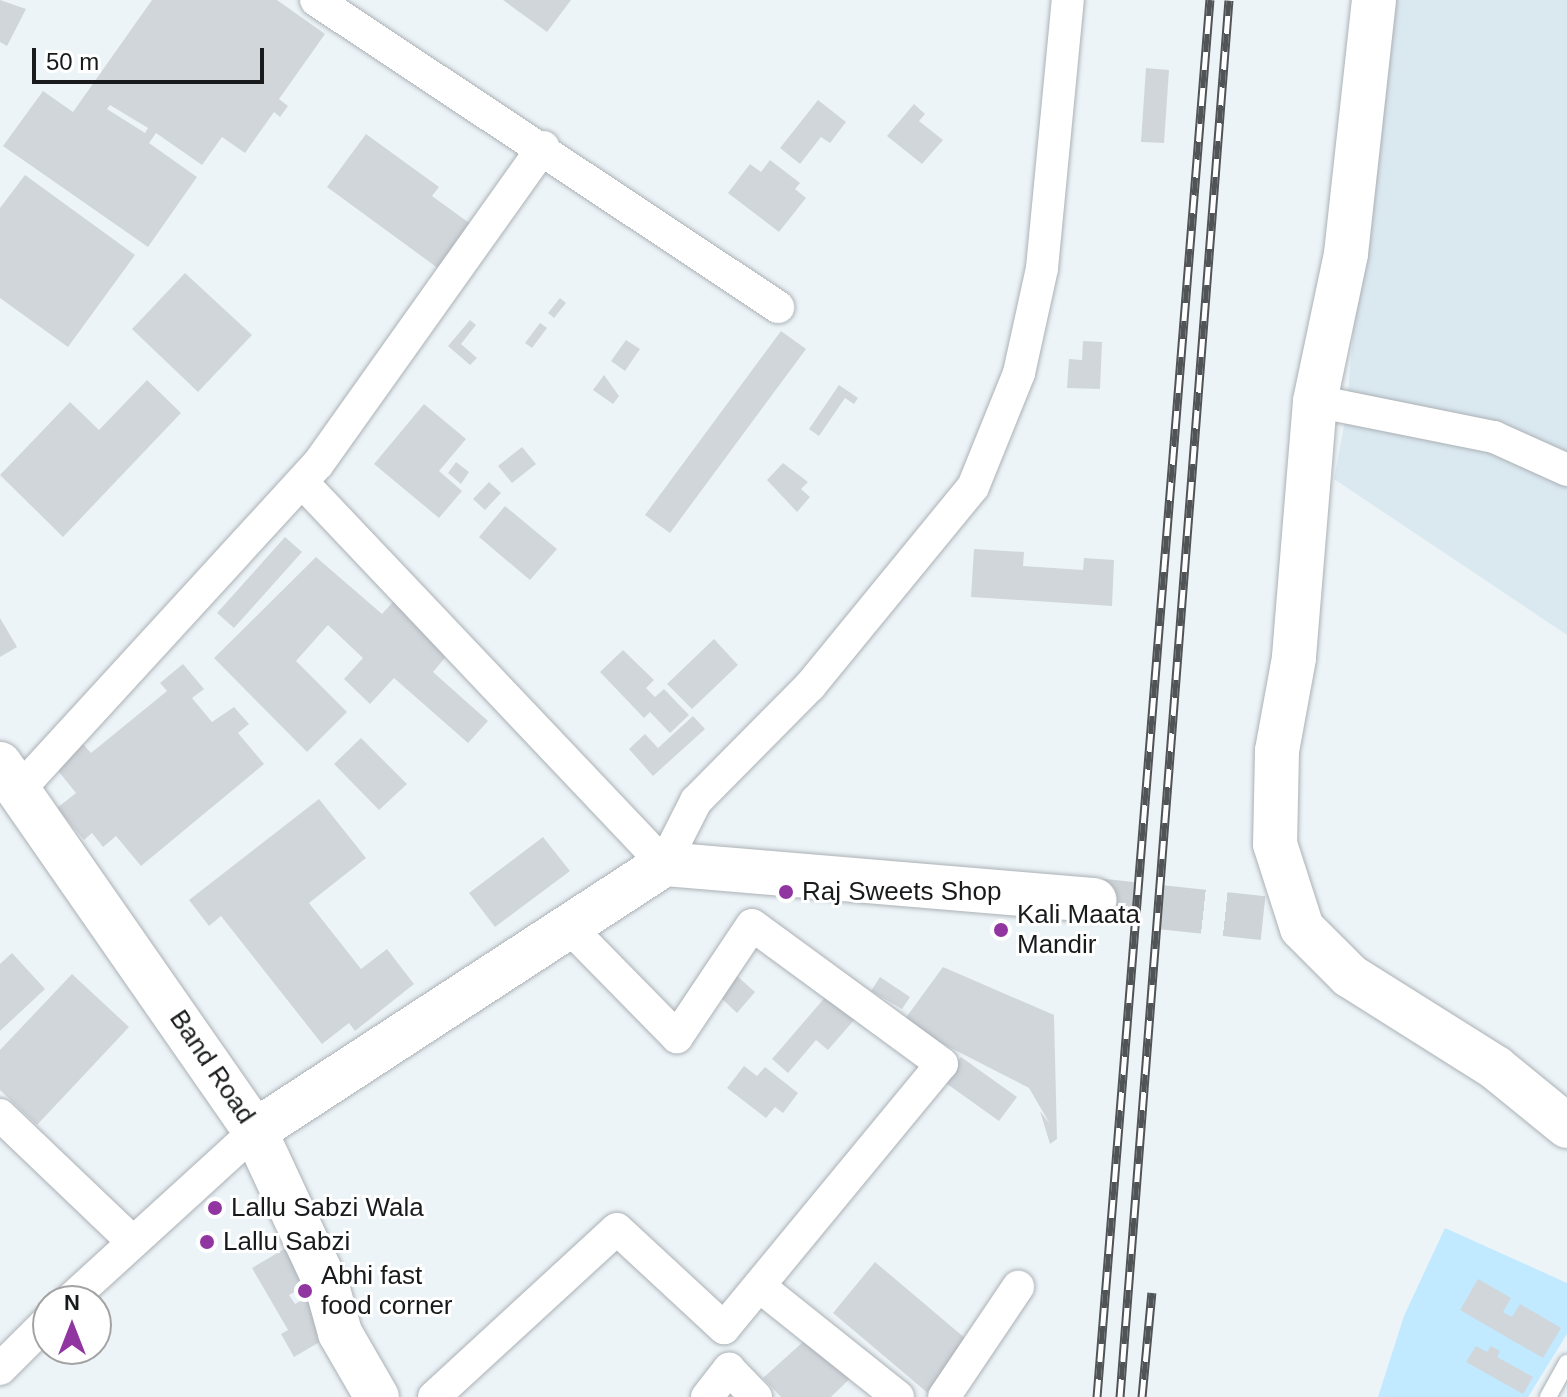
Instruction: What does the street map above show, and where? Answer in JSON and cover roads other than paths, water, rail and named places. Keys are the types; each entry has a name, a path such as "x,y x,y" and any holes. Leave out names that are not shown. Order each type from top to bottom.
{"street":[{"path":"316,0 543,147 778,307"},
{"path":"85,1285 131,1240 255,1131 664,864 696,801 810,686 973,487 1019,373 1042,268 1068,0"},
{"path":"1350,976 1302,928 1275,844 1277,751 1294,658 1315,401 1346,254 1374,0"},
{"path":"9,777 302,482 543,147"},
{"path":"1315,401 1494,437 1567,470"},
{"path":"302,482 664,864 1094,900"},
{"name":"Band Road","path":"9,777 255,1131 327,1286 340,1333 377,1397"},
{"path":"1263,918 1496,1068 1567,1126"},
{"path":"434,1397 617,1229 724,1328 942,1064 752,925 677,1037 568,926"},
{"path":"0,1115 131,1240"},
{"path":"759,1286 898,1397"},
{"path":"944,1397 1018,1287"},
{"path":"2,1363 32,1336"},
{"path":"707,1397 729,1369 756,1397"}],"lane":[{"path":"1548,1397 1567,1363"}],"tunnel":[{"path":"1094,900 1263,918"}],"railway":[{"path":"1097,1397 1210,0"},
{"path":"1120,1397 1229,0"},
{"path":"1142,1397 1152,1292"}],"place":[{"name":"Raj Sweets Shop","path":"786,892"},
{"name":"Kali Maata Mandir","path":"1001,930"},
{"name":"Lallu Sabzi Wala","path":"215,1208"},
{"name":"Lallu Sabzi","path":"207,1242"},
{"name":"Abhi fast food corner","path":"305,1291"}]}
